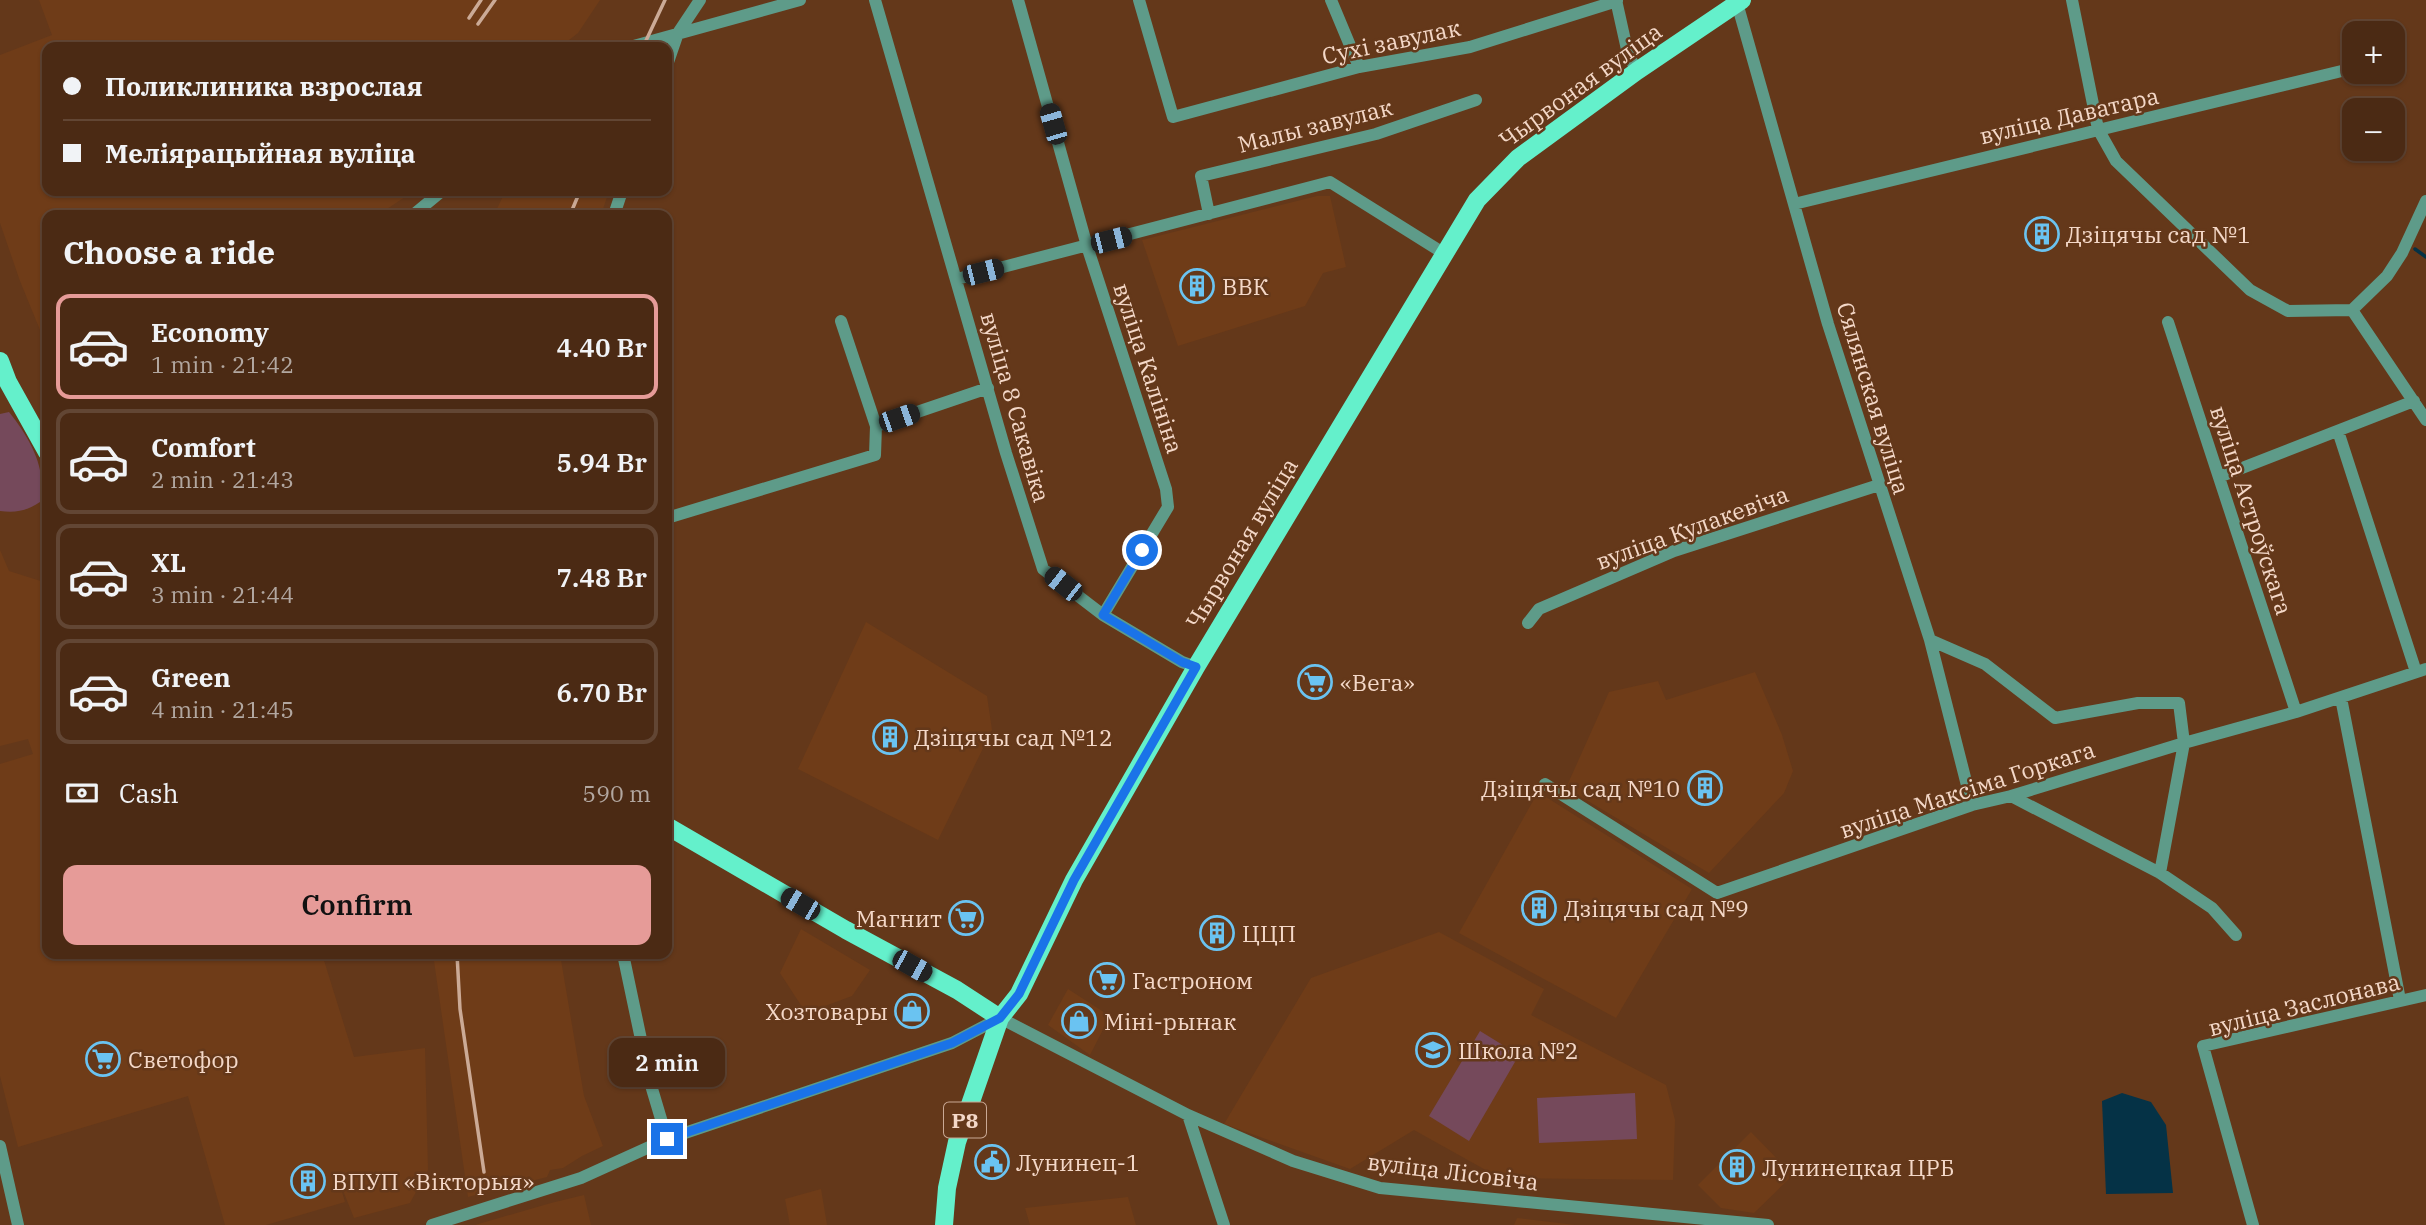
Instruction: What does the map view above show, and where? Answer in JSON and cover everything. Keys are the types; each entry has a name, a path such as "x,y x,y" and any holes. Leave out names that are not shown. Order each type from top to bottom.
{"main road":[{"name":"Чырвоная вуліца","path":"944,1225 947,1188 957,1142 1000,1018 1019,994 1074,880 1196,667 1477,200 1518,158 1637,71 1739,2"},
{"path":"0,361 8,382 42,432"},
{"path":"672,829 846,930 957,990 1000,1018"}],"street":[{"path":"672,50 678,33 700,0"},
{"path":"648,42 800,0"},
{"name":"вуліца 8 Сакавіка","path":"875,0 1043,569 1103,615 1182,662 1196,667"},
{"name":"вуліца Калініна","path":"1018,0 1087,246 1166,489 1168,507 1103,615"},
{"name":"Сухі завулак","path":"1139,0 1173,117 1359,67 1470,47 1617,1"},
{"path":"1331,0 1359,67"},
{"path":"2072,0 2098,129 2116,161 2250,290 2288,311 2352,310 2387,276 2402,253 2426,201"},
{"path":"1617,1 1628,54 1637,71"},
{"name":"Сялянская вуліца","path":"1739,2 1828,324 1930,640 1972,806"},
{"name":"вуліца Даватара","path":"1794,204 2342,71"},
{"name":"Малы завулак","path":"1209,214 1201,176 1376,134 1476,100"},
{"path":"957,279 1330,183 1445,254"},
{"path":"419,210 436,196"},
{"path":"2352,310 2426,420"},
{"path":"672,516 875,455 876,426 841,321"},
{"name":"вуліца Астроўскага","path":"2168,322 2296,712"},
{"path":"876,426 988,387"},
{"path":"2219,477 2414,401"},
{"path":"2338,431 2421,671"},
{"name":"вуліца Кулакевіча","path":"1528,622 1539,609 1674,551 1879,485"},
{"path":"1930,640 1985,664 2055,718 2138,703 2179,703 2184,743 2160,873"},
{"name":"вуліца Максіма Горкага","path":"1545,784 1717,893 1972,806 2296,712 2421,671"},
{"path":"2341,698 2400,1000"},
{"path":"2011,796 2160,873 2212,908 2235,934"},
{"path":"624,959 650,1082 667,1139"},
{"name":"вуліца Заслонава","path":"2253,1225 2203,1046 2426,995"},
{"path":"432,1225 581,1178 667,1139 952,1043 1000,1018"},
{"name":"вуліца Лісовіча","path":"1000,1018 1188,1115 1293,1161 1380,1188 1768,1225"},
{"path":"1188,1115 1224,1225"},
{"path":"0,1146 18,1225"}],"shaded area":[{"path":"39,0 600,0 578,33 566,42 42,42 42,196 406,196 386,210 42,210 42,335 0,223 0,55 52,35"},
{"path":"503,196 607,196 603,210 496,210"},
{"path":"1317,196 1330,196 1346,267 1323,273 1305,306 1178,346 1142,240"},
{"path":"9,412 35,454 42,490 40,502 11,512 0,511 0,414"},
{"path":"0,550 9,571 42,581 42,959 324,959 354,1057 425,1048 428,1170 410,1203 354,1218 338,1178 345,1202 266,1225 225,1225 188,1096 18,1147 0,1076 0,764 33,754 28,739 0,746"},
{"path":"866,622 987,696 992,730 938,840 798,769"},
{"path":"1755,672 1782,735 1793,771 1784,793 1709,873 1566,788 1609,692 1658,681 1666,700"},
{"path":"1538,792 1692,889 1616,1018 1459,933"},
{"path":"801,929 870,970 852,996 806,1013 780,973"},
{"name":"Школа №2","path":"1439,932 1544,989 1531,1015 1666,1085 1675,1120 1673,1180 1500,1178 1414,1130 1350,1169 1224,1124 1311,978"},
{"path":"434,959 561,959 584,1096 603,1146 563,1168 550,1170 547,1177 468,1197"},
{"name":"Міні-рынак","path":"1068,989 1110,1016 1090,1055 1048,1025"},
{"path":"1480,1031 1519,1055 1469,1141 1429,1116"},
{"path":"1635,1093 1637,1139 1539,1143 1537,1098"},
{"path":"1751,1132 1793,1175 1754,1213 1721,1208 1698,1185"},
{"path":"821,1189 827,1225 790,1225 785,1199"},
{"path":"584,1195 591,1225 475,1225 551,1203"},
{"path":"1128,1197 1136,1225 1030,1225 1025,1208"},
{"path":"1517,1218 1575,1225 1514,1225"}],"water":[{"path":"2122,1093 2151,1102 2166,1125 2173,1193 2106,1194 2102,1101"}],"waterway":[{"path":"2415,249 2426,257"}],"railway":[{"path":"469,18 481,0"},
{"path":"478,24 495,0"},
{"path":"645,42 665,0"},
{"path":"572,210 578,196"},
{"path":"457,959 460,1009 484,1172"}],"place":[{"name":"Дзіцячы сад №1","path":"2042,234"},
{"name":"ВВК","path":"1197,286"},
{"name":"«Вега»","path":"1315,682"},
{"name":"Дзіцячы сад №12","path":"890,737"},
{"name":"Дзіцячы сад №10","path":"1705,788"},
{"name":"Дзіцячы сад №9","path":"1539,908"},
{"name":"Магнит","path":"966,918"},
{"name":"ЦЦП","path":"1217,933"},
{"name":"Гастроном","path":"1107,980"},
{"name":"Хозтовары","path":"912,1011"},
{"name":"Міні-рынак","path":"1079,1021"},
{"name":"Школа №2","path":"1433,1050"},
{"name":"Светофор","path":"103,1059"},
{"name":"Лунинец-1","path":"992,1162"},
{"name":"Лунинецкая ЦРБ","path":"1737,1167"},
{"name":"ВПУП «Вікторыя»","path":"308,1181"}],"route":[{"path":"667,1139 952,1043 1000,1018 1019,994 1074,880 1196,667 1182,662 1103,615 1142,550"}]}
